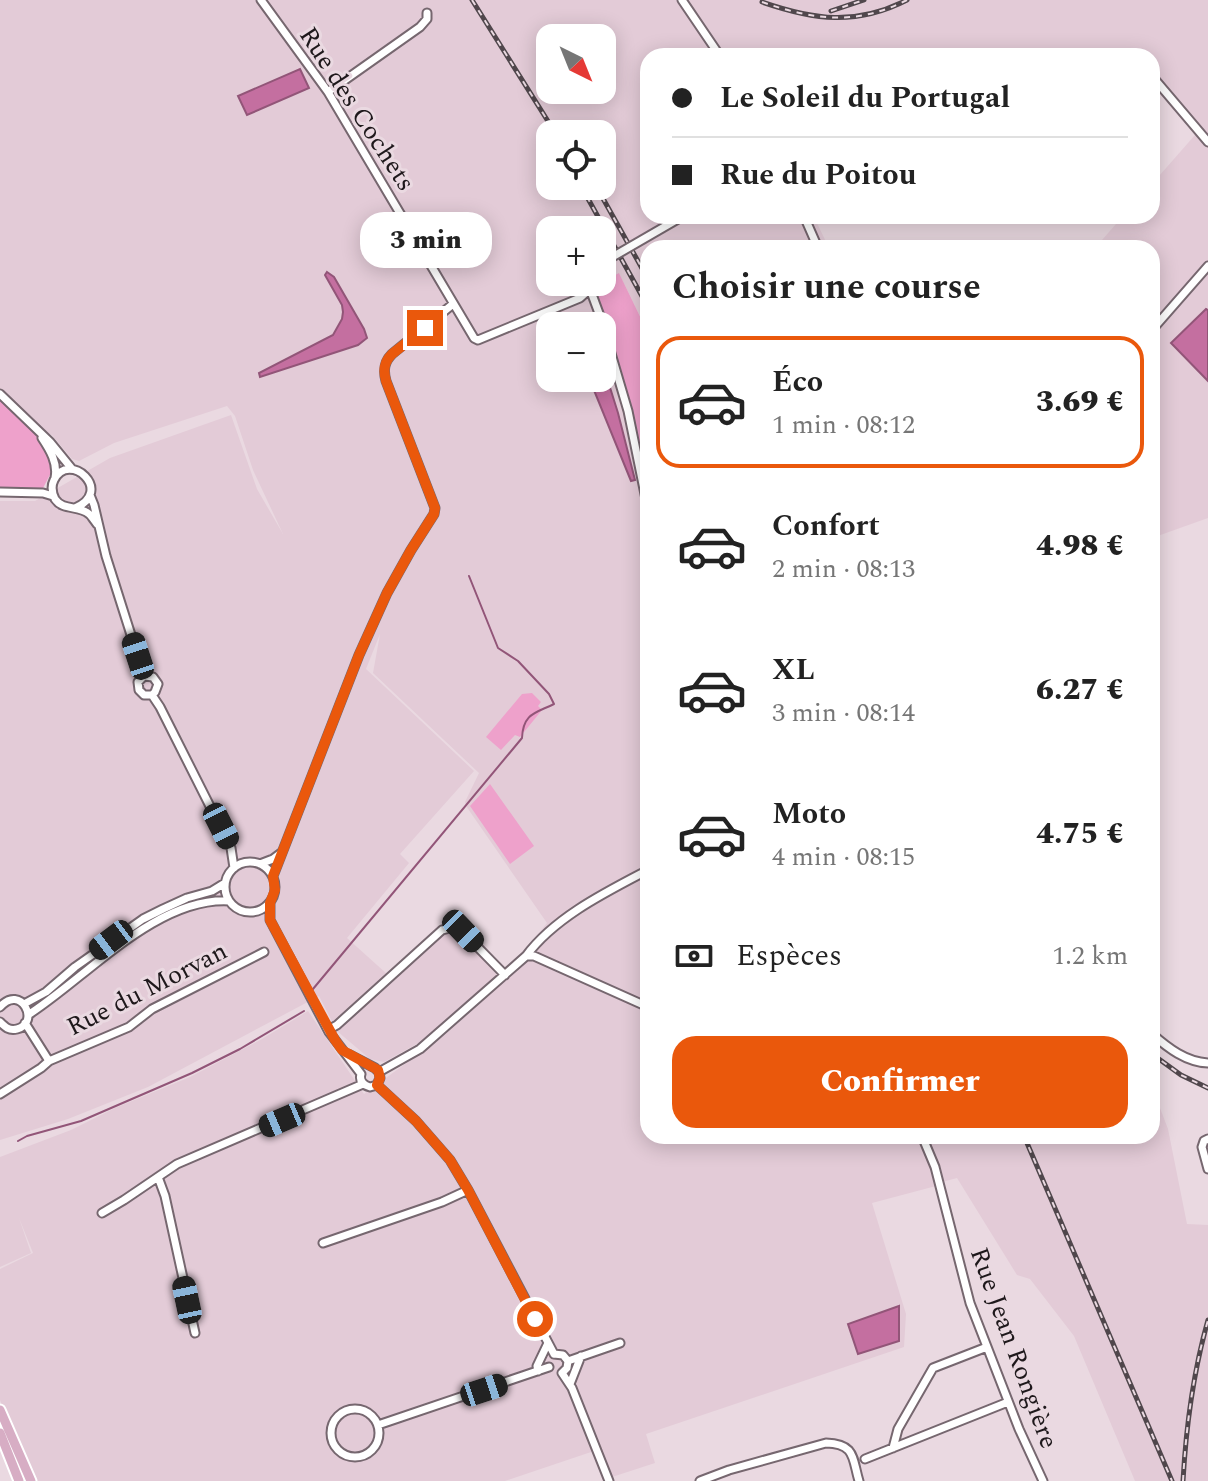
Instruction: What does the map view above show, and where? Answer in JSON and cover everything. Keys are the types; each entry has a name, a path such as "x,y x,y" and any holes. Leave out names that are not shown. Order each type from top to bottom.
{"main road":[{"path":"0,1410 31,1481"},
{"path":"0,1433 19,1481"}],"street":[{"name":"Rue des Cochets","path":"261,0 328,92 474,338 478,340 574,301 579,296"},
{"path":"682,0 715,48"},
{"path":"328,92 420,27 427,19 427,13"},
{"path":"1160,85 1208,142"},
{"path":"642,240 670,224"},
{"path":"616,255 640,241"},
{"path":"1160,321 1208,266"},
{"path":"594,296 628,411 640,470"},
{"path":"361,1074 328,1030 270,920 270,903 275,890 273,876 378,612 434,514 435,508 386,381 385,364 392,354 453,304"},
{"path":"0,394 50,442 72,469 88,478 106,556 144,676"},
{"path":"36,429 55,462 53,496 60,504 90,515 98,526"},
{"path":"54,479 72,469"},
{"path":"0,492 53,496"},
{"path":"75,508 90,495"},
{"path":"144,676 153,677 158,684 152,695"},
{"path":"144,676 138,682 139,690 144,695 152,695"},
{"path":"152,695 231,848 234,868"},
{"path":"231,848 246,862"},
{"path":"260,864 281,853"},
{"path":"270,920 256,912 236,908 229,901 225,883 234,868 246,862 260,864 273,876"},
{"path":"379,1072 420,1049 577,910 640,875"},
{"path":"0,1007 12,1000 24,1004 46,992 75,967 143,919 225,883"},
{"path":"4,1035 117,947 149,926 191,906 229,901"},
{"path":"256,912 270,903"},
{"path":"328,1030 448,927 457,926 505,975"},
{"name":"Rue du Morvan","path":"0,1094 49,1061 129,1027 152,1009 264,952"},
{"path":"526,956 534,956 640,1003"},
{"name":"Rue du Morvan","path":"24,1004 35,1041 49,1061"},
{"name":"Rue du Morvan","path":"0,1022 4,1027 35,1041"},
{"path":"1160,1040 1181,1056 1208,1063"},
{"path":"342,1050 379,1072 377,1085"},
{"path":"363,1084 361,1074 371,1067"},
{"path":"102,1213 183,1161 363,1084 370,1087 377,1085"},
{"path":"377,1085 440,1146 459,1174 554,1354"},
{"path":"1208,1139 1202,1147 1208,1169"},
{"name":"Rue Jean Rongière","path":"925,1144 935,1167 970,1303 1008,1402 1043,1481"},
{"path":"158,1177 165,1196 195,1333"},
{"path":"323,1243 468,1190"},
{"path":"538,1371 537,1366 548,1343"},
{"path":"568,1361 620,1343"},
{"path":"893,1448 898,1429 933,1368 987,1347"},
{"path":"554,1354 563,1355 568,1361 562,1373 555,1373 549,1367 549,1360 554,1354"},
{"path":"570,1384 581,1356"},
{"path":"378,1425 549,1367"},
{"path":"562,1373 570,1384 609,1481"},
{"path":"865,1459 1008,1402"},
{"path":"348,1410 366,1411 378,1425 377,1445 362,1456 342,1454 333,1442 331,1435 335,1420 348,1410"},
{"path":"700,1481 826,1443 835,1443 854,1455 859,1481"}],"shaded area":[{"path":"0,0 1208,0 1208,136 1160,82 1160,48 640,48 640,224 817,224 825,240 640,240 640,316 619,273 616,368 640,475 640,1144 1160,1144 1160,1108 1168,1129 1187,1224 1208,1225 1208,1481 1135,1481 1074,1336 1030,1279 1017,1275 957,1178 872,1203 906,1314 904,1347 646,1434 655,1463 609,1478 597,1450 505,1481 33,1481 0,1400 0,1269 33,1253 19,1218 31,1253 0,1267 0,1157 71,1130 190,1077 308,1011 364,1094 446,1034 496,987 547,923 466,806 479,773 373,673 380,634 366,669 474,771 400,854 409,863 347,938 387,974 446,921 497,975 424,1040 384,1062 370,1059 337,1031 319,996 148,1087 68,1119 0,1140 0,501 35,501 110,458 231,415 257,489 283,534 253,470 235,416 227,406 114,443 79,461 72,459 52,435 36,429 0,394"},
{"path":"300,69 309,88 247,115 238,96"},
{"path":"1195,135 1208,147 1208,518 1160,535 1160,240 1102,240 1116,224 1160,224 1160,175"},
{"path":"327,272 334,277 367,338 358,345 260,377 259,373 333,335 343,312 325,275"},
{"path":"619,273 640,316 640,471 628,411 616,372 616,312 597,312 592,296 616,296 616,275"},
{"path":"1208,310 1208,381 1171,343"},
{"path":"595,392 611,392 635,480 631,481"},
{"path":"0,396 32,428 49,455 54,467 42,490 0,491"},
{"path":"532,693 541,702 538,706 542,710 520,737 515,735 501,750 486,737 522,694"},
{"path":"490,784 534,846 510,864 470,806"},
{"path":"899,1306 899,1341 858,1354 848,1324"}],"waterway":[{"path":"313,989 522,738 528,719 554,704 549,694 518,661 498,648 469,576"},
{"path":"18,1141 81,1121 192,1073 304,1011"}],"railway":[{"path":"472,0 547,120"},
{"path":"831,11 864,0"},
{"path":"762,2 799,13 835,18 870,14 907,0"},
{"path":"589,200 640,293"},
{"path":"604,200 640,265"},
{"path":"1160,1060 1181,1075 1208,1088"},
{"path":"1027,1144 1172,1481"},
{"path":"1183,1481 1191,1400 1208,1320"}],"route":[{"path":"425,328 388,358 384,370 435,508 434,514 387,593 359,655 273,876 275,890 270,903 270,920 322,1020 342,1050 378,1070 380,1078 377,1085 416,1121 450,1160 535,1319"}]}
